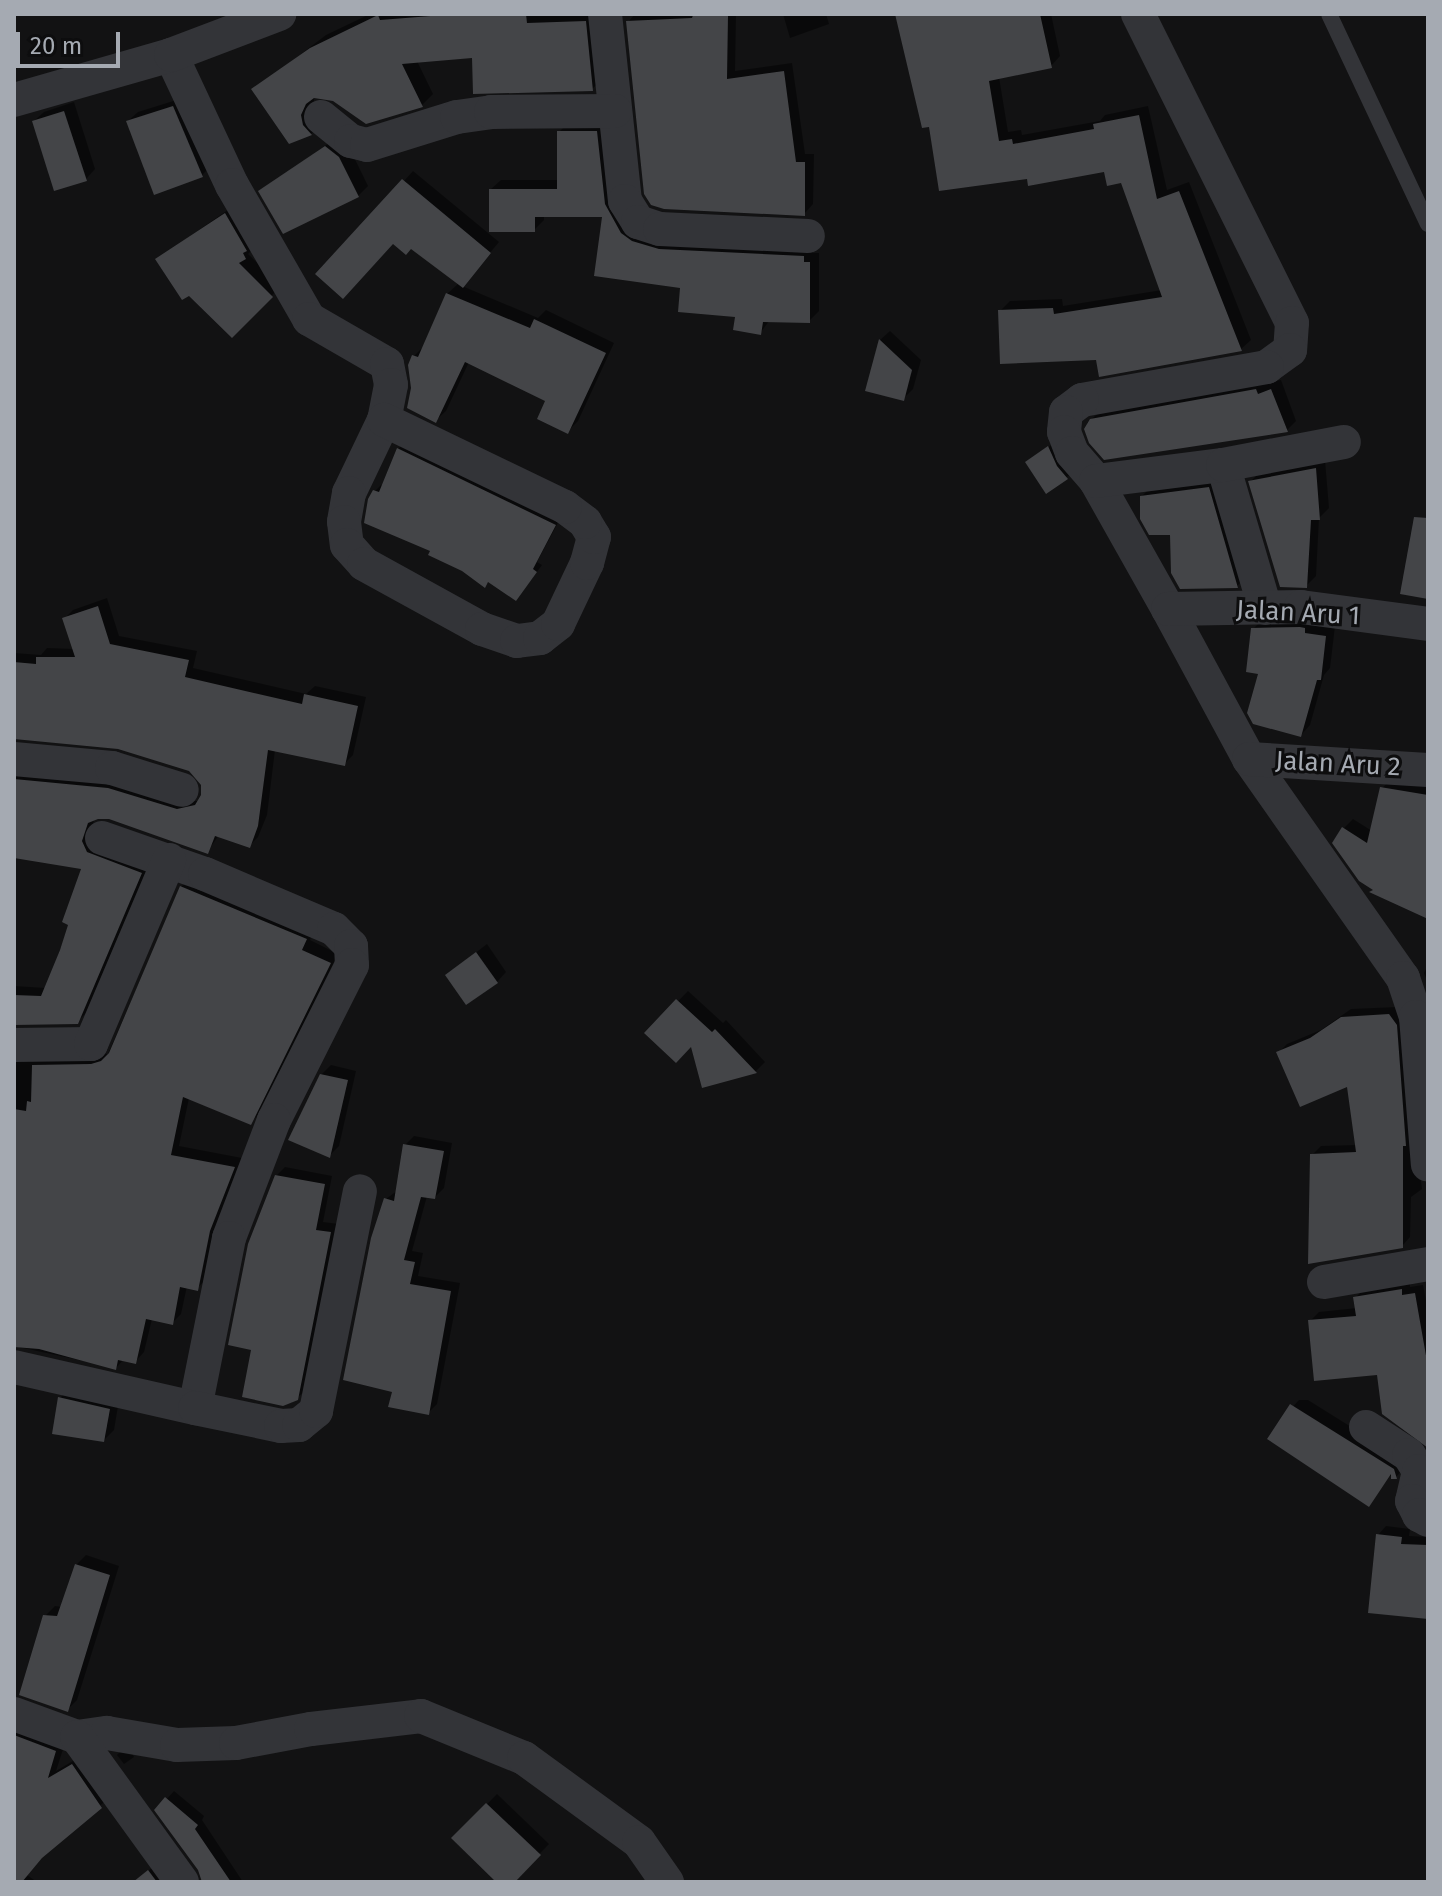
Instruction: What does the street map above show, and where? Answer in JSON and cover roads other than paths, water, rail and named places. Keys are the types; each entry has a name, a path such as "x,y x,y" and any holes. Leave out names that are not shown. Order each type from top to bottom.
{"street":[{"path":"14,100 171,55 279,14"},
{"path":"605,14 625,201 638,222 660,229 808,236"},
{"path":"1138,14 1292,323 1290,350 1267,367 1082,400 1066,412 1064,432 1072,453 1096,481 1249,759 1403,978 1416,1017 1428,1165"},
{"path":"171,55 232,185 309,319 387,364 391,385 384,420 349,493 344,522 347,545 364,564 482,629 517,641 540,638 558,624 587,563 594,537 585,522 565,507 384,420"},
{"path":"321,117 351,141 367,145 457,117 491,112 615,111"},
{"path":"1096,481 1223,465 1344,442"},
{"path":"1223,465 1265,608"},
{"name":"Jalan Aru 1","path":"1168,609 1301,607 1428,624"},
{"path":"14,759 112,768 182,790"},
{"name":"Jalan Aru 2","path":"1249,759 1428,770"},
{"path":"102,838 169,860 334,929 351,946 352,965 274,1120 229,1238 195,1408"},
{"path":"14,1045 91,1044 169,860"},
{"path":"14,1367 281,1426 299,1425 316,1411 360,1191"},
{"path":"1324,1282 1428,1264"},
{"path":"1366,1427 1409,1455 1419,1471 1412,1501 1419,1515 1428,1520"},
{"path":"14,1714 77,1737 107,1733 177,1745 236,1743 311,1729 421,1716 524,1758 639,1842 667,1882"},
{"path":"77,1737 182,1882"}],"lane":[{"path":"1329,14 1428,224"}]}
